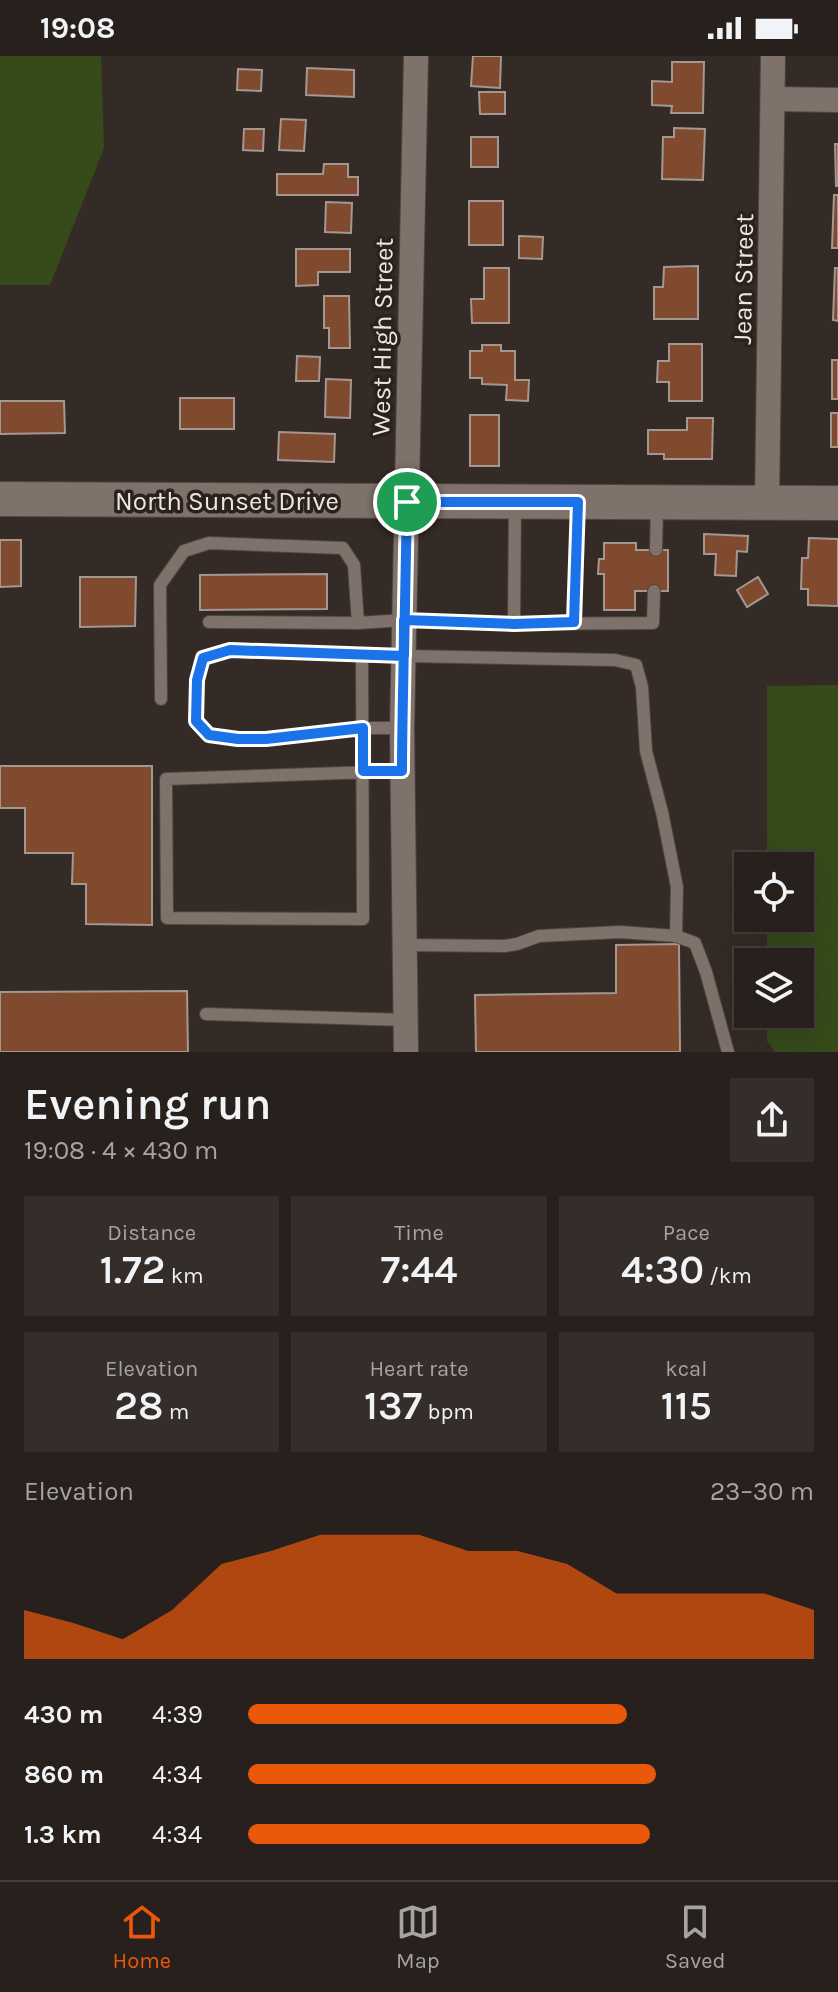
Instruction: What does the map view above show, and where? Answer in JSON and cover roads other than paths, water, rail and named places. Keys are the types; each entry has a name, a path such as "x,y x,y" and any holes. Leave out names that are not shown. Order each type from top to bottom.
{"main road":[{"name":"North Sunset Drive","path":"0,499 838,503"}],"street":[{"name":"West High Street","path":"406,1052 402,728 416,56"},
{"name":"Jean Street","path":"767,504 773,56"},
{"path":"773,99 838,100"}],"lane":[{"path":"514,624 515,502"},
{"path":"574,622 578,502"},
{"path":"656,550 657,503"},
{"path":"161,699 160,585 184,551 209,543 343,548 354,565 358,623"},
{"path":"209,622 358,623 404,620 514,624 653,623 654,591"},
{"path":"402,728 363,728 266,739 209,735 196,721 197,680 203,658 230,650 615,660 636,665 642,687 646,751 677,887 676,936"},
{"path":"362,655 363,728 363,771 363,919 167,918 166,779 363,771 402,771"},
{"path":"405,945 505,946 539,936 620,932 676,936 695,943 728,1052"},
{"path":"206,1014 406,1020"}]}
